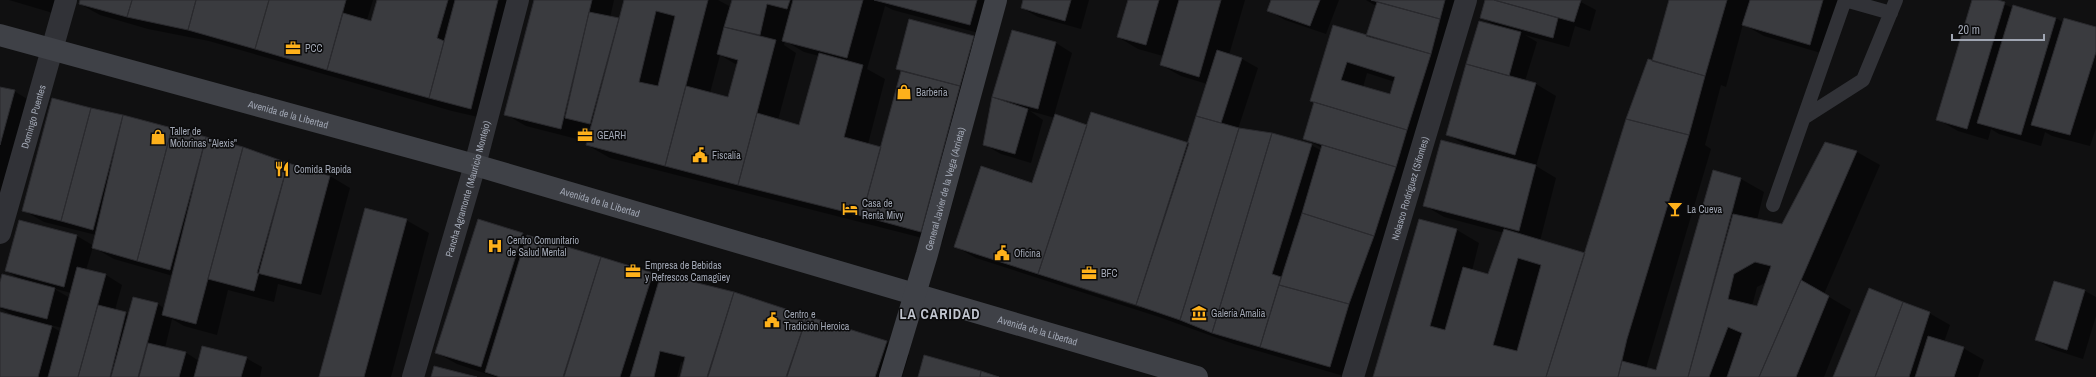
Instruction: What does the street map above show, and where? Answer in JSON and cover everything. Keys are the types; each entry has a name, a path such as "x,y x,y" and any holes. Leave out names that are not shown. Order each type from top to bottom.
{"main road":[{"name":"General Javier de la Vega (Arrieta)","path":"890,377 915,295 996,0"},
{"name":"Avenida de la Libertad","path":"0,35 475,165 1197,377"}],"street":[{"name":"Domingo Puentes","path":"0,233 66,0"},
{"name":"Pancha Agramonte (Mauricio Montejo)","path":"413,377 475,165 518,0"},
{"name":"Nolasco Rodríguez (Sifontes)","path":"1353,377 1466,0"}],"lane":[{"path":"1773,205 1845,0 1893,6 1863,80 1805,117"}],"building":[{"path":"80,0 132,0 127,17 79,4"},
{"path":"132,0 196,0 188,30 127,17"},
{"path":"196,0 269,0 255,49 188,30"},
{"path":"269,0 346,0 327,70 255,49"},
{"path":"377,0 448,0 437,38 444,41 429,98 327,70 343,13 371,21"},
{"path":"455,0 498,0 471,109 429,98"},
{"path":"534,0 592,0 561,129 504,115"},
{"path":"624,0 708,0 665,166 586,145","holes":["656,11 675,16 658,86 639,82"]},
{"path":"732,0 790,0 787,9 767,4 760,35 724,27"},
{"path":"793,0 863,0 847,58 782,41"},
{"path":"874,0 977,0 970,25"},
{"path":"1023,0 1071,0 1065,21 1021,8"},
{"path":"1128,0 1159,0 1146,45 1117,37"},
{"path":"1179,0 1221,0 1199,77 1160,65"},
{"path":"1271,0 1320,0 1310,26 1267,11"},
{"path":"1371,0 1445,0 1440,19"},
{"path":"1485,0 1494,0 1558,18 1553,38 1480,18"},
{"path":"1494,0 1581,0 1574,22"},
{"path":"1669,0 1727,0 1705,76 1652,61"},
{"path":"1750,0 1823,0 1810,45 1742,25"},
{"path":"1972,0 1998,0 2005,2 1967,129 1936,120"},
{"path":"1377,2 1440,19 1431,54 1366,36"},
{"path":"2013,5 2056,18 2021,135 1977,123"},
{"path":"589,12 619,18 590,124 565,118"},
{"path":"2064,18 2096,27 2096,52 2070,135 2031,125"},
{"path":"909,19 974,36 960,86 896,69"},
{"path":"1479,21 1521,32 1509,76 1466,64"},
{"path":"1333,25 1431,54 1407,130 1310,101","holes":["1347,62 1395,77 1390,94 1341,80"]},
{"path":"724,27 776,40 738,185 665,166 686,86 728,97 738,60 717,54"},
{"path":"1012,30 1056,42 1038,109 992,97"},
{"path":"1217,50 1242,58 1221,123 1196,116"},
{"path":"819,53 863,65 844,137 881,147 862,216 738,185 757,113 799,125"},
{"path":"1648,59 1705,76 1689,135 1626,119"},
{"path":"1466,64 1536,83 1515,155 1446,135"},
{"path":"901,71 960,86 921,232 862,216"},
{"path":"0,87 15,90 0,145"},
{"path":"992,97 1028,109 1015,154 983,145"},
{"path":"52,98 91,108 61,221 22,211"},
{"path":"1314,102 1407,130 1396,167 1303,139"},
{"path":"91,108 123,115 93,230 61,221"},
{"path":"1091,112 1189,143 1136,305 1038,274"},
{"path":"1055,114 1087,125 1038,274 954,247 981,166 1032,183"},
{"path":"123,115 172,128 137,261 92,248"},
{"path":"1196,116 1239,128 1180,320 1136,305"},
{"path":"1626,119 1689,135 1627,339 1618,377 1546,377"},
{"path":"172,128 206,137 170,270 137,261"},
{"path":"1239,128 1272,133 1212,333 1180,320"},
{"path":"1272,133 1312,144 1272,274 1281,277 1260,347 1212,333"},
{"path":"206,137 243,147 196,324 162,315"},
{"path":"1441,140 1536,165 1519,231 1423,206"},
{"path":"1825,142 1857,151 1759,377 1727,377 1742,333 1728,327 1709,377 1688,377 1733,214 1782,224","holes":["1755,262 1771,266 1757,306 1728,299 1734,274"]},
{"path":"1322,145 1396,167 1374,236 1302,213"},
{"path":"243,147 288,163 254,291 208,279"},
{"path":"288,163 330,176 301,284 257,273"},
{"path":"1713,170 1741,178 1688,377 1618,377 1622,361 1656,370"},
{"path":"365,208 407,219 364,377 319,377"},
{"path":"1302,213 1374,236 1349,304 1279,285"},
{"path":"478,219 523,233 481,367 435,353"},
{"path":"1419,219 1457,229 1430,326 1445,330 1463,267 1488,274 1504,229 1585,253 1546,377 1373,377","holes":["1518,258 1541,265 1517,351 1493,345"]},
{"path":"19,220 77,235 64,287 5,271"},
{"path":"527,235 601,257 564,377 500,377 485,372"},
{"path":"601,257 653,273 620,377 563,377"},
{"path":"77,267 106,274 78,377 48,377"},
{"path":"2,274 55,288 47,319 0,307 0,282"},
{"path":"661,274 734,292 707,377 680,377 685,357 660,351 654,377 630,377"},
{"path":"1801,280 1829,296 1796,377 1759,377"},
{"path":"2054,281 2085,290 2067,350 2035,340"},
{"path":"1279,285 1349,304 1330,367 1260,347"},
{"path":"1869,288 1903,302 1875,377 1833,377"},
{"path":"734,292 807,316 787,377 708,377"},
{"path":"133,297 158,303 138,377 111,377"},
{"path":"1903,302 1930,312 1909,377 1875,377"},
{"path":"98,305 126,312 110,377 78,377"},
{"path":"0,312 52,326 38,377 0,377"},
{"path":"807,316 887,341 875,377 786,377"},
{"path":"1928,336 1964,347 1954,377 1915,377"},
{"path":"148,343 186,352 179,377 139,377"},
{"path":"202,346 247,357 241,377 194,377"},
{"path":"924,355 981,371 980,377 918,377"},
{"path":"434,366 477,377 431,377"},
{"path":"981,371 999,377 980,377"}],"place":[{"name":"PCC","path":"293,48"},
{"name":"Barberia","path":"904,92"},
{"name":"GEARH","path":"585,135"},
{"name":"Taller de Motorinas \"Alexis\"","path":"158,137"},
{"name":"Fiscalía","path":"700,155"},
{"name":"Comida Rapida","path":"282,169"},
{"name":"Casa de Renta Mivy","path":"850,209"},
{"name":"La Cueva","path":"1675,209"},
{"name":"Centro Comunitario de Salud Mental","path":"495,246"},
{"name":"Oficina","path":"1002,253"},
{"name":"Empresa de Bebidas y Refrescos Camagüey","path":"633,271"},
{"name":"BFC","path":"1089,273"},
{"name":"Galería Amalia","path":"1199,313"},
{"name":"Centro e Tradición Heroica","path":"772,320"}],"district":[{"name":"LA CARIDAD","path":"940,314"}]}
